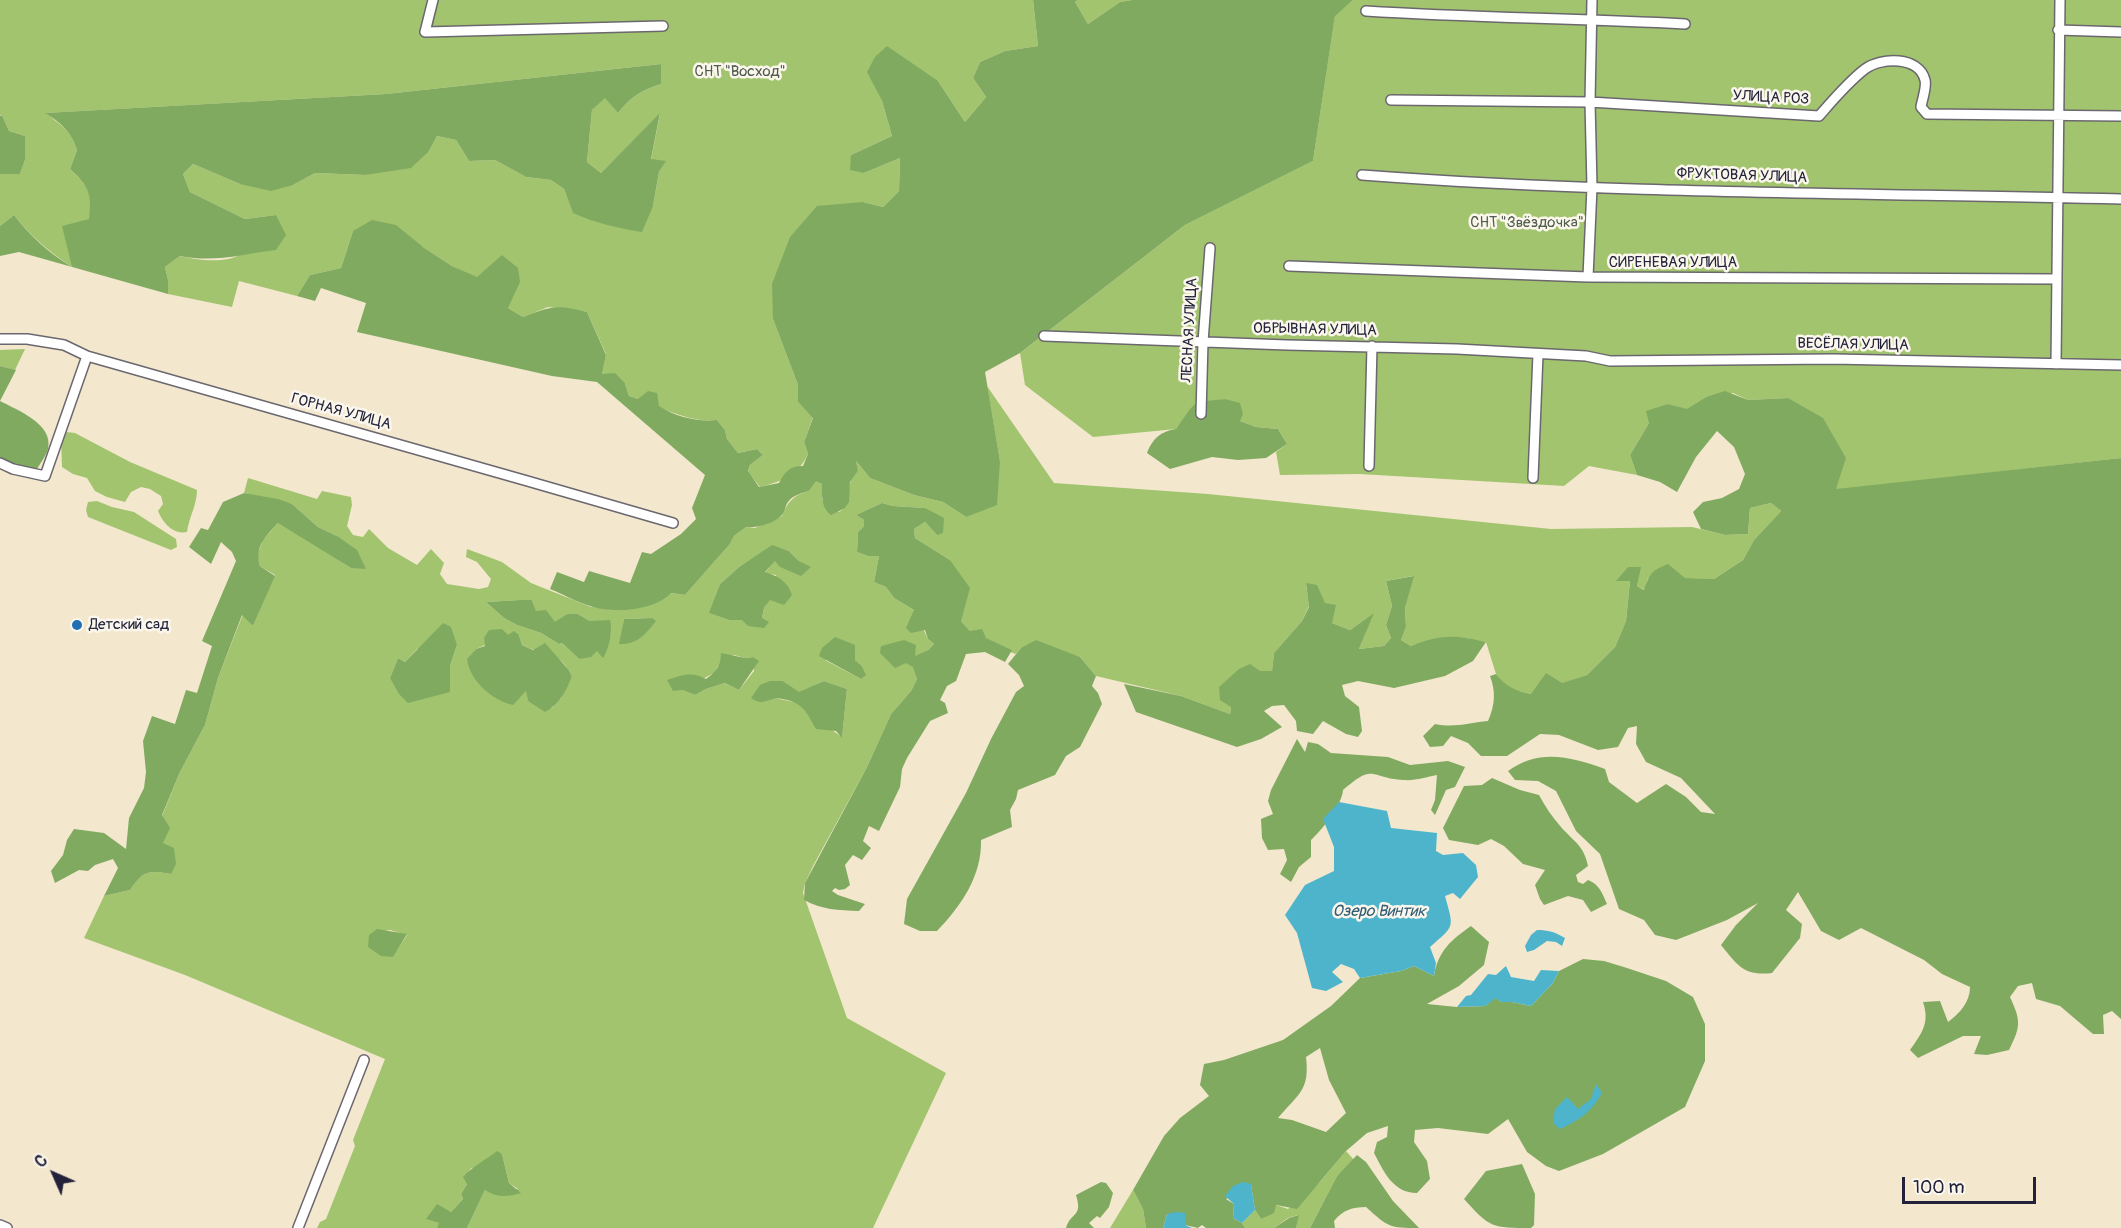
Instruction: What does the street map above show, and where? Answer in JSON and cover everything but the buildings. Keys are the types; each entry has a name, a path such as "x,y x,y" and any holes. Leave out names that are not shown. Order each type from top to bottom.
{"street":[{"path":"433,0 425,32 663,26"},
{"path":"1588,277 1592,187 1590,102 1592,0"},
{"path":"2056,364 2060,0"},
{"path":"1366,11 1443,16 1591,19 1684,24"},
{"path":"2058,30 2121,32"},
{"name":"УЛИЦА РОЗ","path":"1391,100 1590,102 1819,116 1866,67 1881,61 1906,61 1920,71 1925,80 1921,107 1927,114 2121,116"},
{"name":"ФРУКТОВАЯ УЛИЦА","path":"1362,175 1592,187 1906,196 2121,199"},
{"name":"ЛЕСНАЯ УЛИЦА","path":"1201,414 1203,342 1210,248"},
{"name":"СИРЕНЕВАЯ УЛИЦА","path":"1289,266 1588,277 2057,279"},
{"name":"ОБРЫВНАЯ УЛИЦА","path":"1044,336 1372,346 1586,356"},
{"name":"ГОРНАЯ УЛИЦА","path":"0,339 27,339 64,345 87,356 442,455 673,523"},
{"path":"1369,466 1372,346"},
{"path":"1533,478 1538,354"},
{"path":"0,463 13,469 45,476 87,356"},
{"name":"ВЕСЁЛАЯ УЛИЦА","path":"1586,356 1610,361 1833,359 2121,364"},
{"path":"298,1228 364,1059"},
{"path":"0,1225 7,1228"}],"green space":[{"name":"СНТ \"Восход\"","path":"0,0 1033,0 1038,46 1005,51 980,62 973,78 986,97 965,122 938,81 868,72 882,101 892,136 851,155 864,173 900,158 899,191 883,207 863,202 773,319 798,385 798,402 813,417 804,442 808,454 800,467 775,483 760,487 748,472 750,465 763,455 757,449 738,453 717,420 683,416 629,396 625,383 602,374 606,354 587,312 548,307 523,317 508,308 477,278 452,266 423,247 353,231 341,268 310,275 297,296 239,281 232,307 168,294 165,267 180,256 211,260 235,257 249,246 276,215 245,219 190,192 183,174 193,164 240,184 293,185 315,173 365,175 429,151 437,136 456,140 469,161 495,160 526,177 551,180 564,189 573,212 653,206 659,172 665,162 651,160 660,114 601,173 587,162 592,110 605,97 618,113 637,95 661,84 661,64 386,94 46,113 71,136 77,150 70,169 86,186 91,199 88,224 72,267 41,244 14,215 0,226 0,174 20,174 25,160 25,136 9,131 0,115"},
{"path":"1033,0 1078,0 1075,2 1088,24 1120,2 1132,0 1353,0 1335,16 1313,161 1185,225 1020,353 985,372 1000,461 997,505 966,517 943,502 914,495 870,478 856,461 858,471 850,482 849,502 845,508 831,515 825,509 822,484 816,481 809,491 790,500 779,518 765,525 746,527 734,536 730,544 685,595 671,593 654,604 632,609 610,610 590,606 550,589 557,572 584,582 589,571 630,583 642,552 651,554 681,534 696,519 692,508 705,475 597,382 552,376 357,332 366,303 321,288 315,301 297,296 310,275 341,268 353,231 372,220 396,225 423,247 452,266 477,277 502,255 518,268 520,282 508,308 523,317 554,307 587,312 606,355 602,374 615,373 625,383 629,396 638,399 648,391 657,393 659,406 672,413 694,419 717,420 738,453 757,449 763,455 750,465 748,471 759,487 779,483 788,470 803,466 808,454 804,442 813,418 798,402 798,385 773,319 772,284 790,237 817,206 863,202 883,207 899,191 900,158 864,173 850,170 851,155 892,136 882,101 867,72 875,57 887,46 938,81 965,122 986,97 973,78 980,62 1005,51 1038,46"},
{"path":"1078,0 1132,0 1120,2 1088,24 1075,2"},
{"name":"СНТ \"Звёздочка\"","path":"1353,0 2121,0 2121,458 1835,490 1788,398 1748,400 1733,393 1706,397 1687,410 1668,404 1649,423 1630,455 1637,475 1589,466 1564,486 1360,474 1280,475 1276,452 1287,444 1278,429 1256,427 1240,421 1225,399 1198,410 1176,429 1093,437 1025,385 1020,353 1185,225 1313,161 1335,15"},
{"path":"661,64 661,84 637,95 618,113 605,98 592,110 587,162 601,173 660,113 651,159 666,161 659,172 653,206 642,232 606,225 573,213 564,189 551,180 526,177 495,160 469,161 456,140 437,136 429,151 411,168 365,175 315,173 293,185 271,191 240,184 193,164 183,174 190,192 245,219 276,215 286,235 276,250 205,259 180,256 165,267 168,294 72,267 62,226 89,219 89,196 85,186 70,169 77,150 71,137 61,124 45,113 386,94"},
{"path":"2,115 9,131 25,136 25,160 20,174 0,174 0,116"},
{"path":"14,215 40,244 72,267 19,252 0,256 0,226"},
{"path":"25,349 15,370 0,366 0,350"},
{"path":"0,366 16,370 0,401"},
{"path":"987,386 1054,483 1208,494 1551,529 1692,527 1725,535 1748,534 1750,508 1771,503 1781,511 1754,540 1743,560 1714,579 1648,578 1645,590 1637,586 1640,567 1617,580 1630,581 1626,621 1615,647 1587,675 1531,694 1514,690 1502,682 1496,674 1486,642 1448,637 1411,646 1401,640 1406,627 1405,608 1413,576 1386,581 1392,606 1386,625 1391,638 1384,646 1359,649 1373,614 1350,630 1332,623 1325,603 1306,584 1309,606 1302,621 1274,653 1272,672 1260,671 1231,707 1230,714 1181,696 1096,676 1080,657 1021,648 1016,654 970,631 961,621 950,560 915,538 914,529 925,522 937,535 925,508 882,503 856,515 864,520 864,526 858,532 857,552 868,556 879,556 874,582 886,587 894,598 914,610 928,639 934,644 914,657 892,644 881,646 914,667 917,679 911,691 891,714 867,767 813,866 803,893 847,1018 946,1073 873,1228 467,1228 485,1190 518,1189 509,1183 502,1154 497,1152 480,1165 470,1169 467,1184 461,1194 463,1199 451,1212 443,1209 427,1219 440,1223 437,1228 317,1228 320,1222 326,1219 355,1146 353,1140 385,1059 185,975 84,938 104,896 130,890 139,878 147,873 171,874 163,843 162,816 180,772 205,725 218,678 243,614 253,626 275,575 260,566 257,556 263,540 279,522 351,568 337,536 318,527 292,504 244,493 248,478 317,499 322,491 351,497 352,505 347,526 353,535 363,537 369,529 388,548 417,565 431,549 444,563 440,574 447,584 479,589 488,587 491,579 477,562 466,557 467,549 502,562 531,583 591,607 627,609 670,593 685,595 730,544 734,536 746,527 755,528 782,516 792,499 809,491 816,480 822,484 822,500 839,512 846,506 851,482 858,471 855,460 870,478 914,495 943,502 966,517 1000,461","holes":["772,546 789,551 799,561 775,560 765,573 776,575 762,618 729,620 710,613 720,584 739,567","532,600 536,612 555,623 567,614 578,614 611,633 609,638 579,659 562,643 559,644 541,633 504,618 486,602","652,618 620,644 624,619","508,635 519,635 522,645 556,657 562,661 572,676 561,698 552,708 541,707 528,701 527,690 516,700 485,686 473,675 468,659 476,649","457,645 450,666 390,678 398,658 405,662 417,649","734,655 745,658 753,657 754,671 739,690 725,683 695,695 682,690 714,673 721,661","825,660 855,660 861,665 861,679","783,681 799,693 824,681 847,689 842,737 806,712 799,703 774,698","390,930 407,935 393,956 384,931"]},
{"path":"1725,391 1748,400 1788,398 1823,418 1846,458 1836,489 2121,458 2121,1019 2112,1011 2103,1015 2104,1034 2093,1034 2060,1006 2036,999 2032,983 2018,986 2010,997 2018,1023 2016,1035 2009,1050 1987,1055 1974,1054 1981,1036 1963,1036 1918,1058 1910,1050 1924,1028 1926,1016 1923,1002 1940,1001 1948,1022 1964,1007 1970,987 1942,974 1924,960 1861,928 1839,940 1821,931 1798,892 1786,910 1802,924 1800,938 1772,973 1755,973 1742,968 1721,945 1736,925 1758,903 1727,920 1676,940 1655,935 1644,920 1619,909 1600,854 1576,831 1556,791 1538,781 1515,780 1508,771 1532,759 1568,758 1605,769 1609,782 1637,803 1666,784 1686,797 1701,812 1715,814 1681,778 1646,762 1636,744 1637,726 1628,728 1618,747 1598,750 1559,735 1540,734 1507,756 1481,756 1468,743 1451,736 1443,746 1430,747 1423,736 1435,724 1455,725 1488,721 1494,698 1490,676 1496,674 1512,688 1531,694 1546,673 1562,683 1587,675 1615,647 1626,621 1630,581 1616,581 1628,567 1641,567 1637,586 1644,590 1652,573 1668,564 1685,578 1714,579 1743,560 1754,540 1781,511 1771,503 1750,508 1748,534 1725,535 1701,529 1693,512 1703,502 1722,498 1739,489 1745,474 1734,447 1717,431 1696,457 1677,492 1660,482 1637,475 1630,455 1649,423 1646,411 1668,404 1687,409 1706,397"},
{"path":"1225,399 1240,403 1243,414 1240,421 1256,427 1278,429 1287,444 1266,458 1238,460 1212,457 1170,469 1147,453 1154,440 1176,429 1197,402"},
{"path":"0,401 33,419 45,432 48,449 36,471 0,460"},
{"path":"66,432 75,433 130,462 197,490 187,532 177,532 166,524 158,511 163,504 161,496 150,489 141,487 131,492 125,502 95,491 87,478 73,474 62,467 61,439"},
{"path":"244,493 292,504 318,527 337,536 357,550 366,569 351,568 278,523 262,542 259,553 260,566 275,576 253,626 242,615 218,678 205,725 180,772 162,815 170,828 163,843 174,848 176,864 171,874 147,873 130,890 104,896 118,868 113,859 95,865 88,871 79,870 55,883 51,871 63,855 67,840 74,829 104,833 126,849 129,818 144,788 146,772 143,741 152,716 175,724 186,690 197,693 212,646 202,641 236,561 232,552 221,542 211,564 189,547 201,528 208,530 223,502"},
{"path":"97,501 134,512 176,539 177,547 171,550 88,517 86,510 88,502"},
{"path":"882,503 925,508 944,518 943,533 937,535 925,522 914,529 915,538 950,560 970,588 961,621 970,631 982,629 986,638 1012,650 1005,662 985,652 966,654 956,681 947,686 940,700 945,703 948,713 930,721 907,758 902,769 900,787 879,831 869,826 863,841 871,848 862,860 853,855 845,865 850,885 845,889 835,888 832,891 865,904 859,911 837,910 817,906 804,900 805,883 867,767 891,714 911,691 917,679 913,667 906,663 895,668 880,653 881,646 904,640 916,645 915,656 928,650 934,644 928,639 925,630 911,633 906,628 914,610 894,598 886,587 874,582 879,556 868,556 857,552 858,532 864,526 864,520 856,515"},
{"path":"772,545 789,551 799,561 811,567 801,576 780,567 775,561 765,572 782,580 792,595 784,605 770,600 764,608 762,618 769,622 764,628 748,626 742,620 729,620 709,613 720,584 739,567"},
{"path":"1414,576 1405,608 1406,627 1401,640 1411,646 1430,639 1448,637 1486,642 1473,661 1445,676 1394,688 1358,681 1342,685 1345,696 1359,707 1362,731 1358,737 1346,734 1323,721 1313,734 1297,731 1296,721 1284,705 1272,706 1264,711 1282,727 1261,739 1237,747 1136,712 1124,684 1181,696 1230,714 1231,707 1220,700 1219,687 1239,669 1250,664 1260,671 1272,671 1274,653 1302,621 1309,607 1306,583 1317,585 1325,603 1336,605 1332,623 1350,630 1374,613 1359,649 1384,646 1391,638 1386,625 1392,606 1386,581"},
{"path":"532,600 536,611 546,610 555,622 567,614 578,614 590,621 610,620 610,639 603,658 597,651 591,657 579,659 562,643 559,644 541,633 504,618 486,602"},
{"path":"652,618 656,621 640,638 631,643 619,644 624,619"},
{"path":"443,623 451,627 457,645 450,666 450,692 408,703 399,694 390,678 398,658 405,662"},
{"path":"502,629 508,635 514,631 519,635 522,645 533,650 545,643 572,676 562,697 545,712 528,701 526,691 513,705 505,703 483,688 472,674 467,659 476,649 485,646 484,638 489,630"},
{"path":"835,637 855,645 855,660 861,665 866,675 861,679 819,656 822,648"},
{"path":"1036,640 1080,657 1096,676 1092,686 1098,693 1102,704 1080,747 1066,756 1055,775 1018,790 1010,810 1012,827 981,840 974,878 954,911 937,931 920,931 904,924 907,899 966,793 1016,692 1024,686 1019,675 1008,664 1021,648"},
{"path":"721,653 745,658 753,657 759,661 739,690 725,683 695,695 682,690 673,691 667,680 691,674 706,679 717,668"},
{"path":"770,681 783,681 799,692 824,681 847,689 842,738 836,731 816,729 798,704 784,699 760,702 751,698 760,685"},
{"path":"1297,739 1305,752 1308,742 1318,744 1331,753 1388,757 1410,765 1448,761 1465,767 1455,787 1446,790 1435,815 1431,810 1435,800 1437,775 1408,780 1367,774 1353,781 1343,790 1326,824 1311,840 1311,857 1299,867 1291,882 1280,874 1287,860 1284,849 1268,850 1262,838 1261,819 1273,814 1268,801 1271,790"},
{"path":"1492,778 1539,795 1555,819 1584,853 1588,866 1576,875 1578,882 1583,884 1588,880 1595,884 1607,904 1591,912 1583,900 1568,896 1544,905 1535,885 1545,870 1523,864 1504,846 1491,839 1478,845 1449,840 1443,828 1464,786 1482,785"},
{"path":"1471,926 1489,942 1484,965 1459,986 1427,1004 1457,1007 1485,1006 1496,997 1501,1002 1531,1006 1553,983 1559,971 1583,959 1604,961 1666,981 1693,997 1705,1024 1705,1061 1685,1107 1603,1154 1559,1171 1546,1166 1527,1152 1508,1119 1488,1134 1438,1128 1415,1130 1414,1142 1427,1161 1430,1179 1417,1193 1395,1185 1374,1153 1377,1142 1387,1137 1388,1126 1367,1133 1346,1151 1297,1209 1276,1205 1274,1213 1261,1219 1255,1210 1251,1185 1226,1199 1234,1204 1233,1218 1242,1223 1245,1228 1206,1228 1202,1225 1198,1228 1185,1225 1167,1214 1163,1228 1146,1228 1143,1209 1133,1190 1164,1136 1180,1118 1209,1096 1200,1085 1204,1064 1224,1060 1283,1040 1331,1006 1360,978 1401,971 1414,966 1434,976 1446,947","holes":["1320,1048 1329,1080 1346,1113 1326,1132 1292,1120 1278,1118 1297,1097 1304,1085 1306,1057"]},
{"path":"377,929 407,934 393,957 381,956 368,947 369,935"},
{"path":"497,1151 502,1154 509,1183 521,1193 503,1196 485,1190 467,1228 437,1228 439,1223 426,1219 437,1204 451,1212 463,1199 461,1194 467,1184 463,1177"},
{"path":"1346,1151 1354,1160 1337,1176 1310,1228 1296,1228 1298,1215 1288,1218 1274,1228 1245,1228 1242,1223 1255,1210 1261,1219 1276,1205 1288,1209 1320,1182"},
{"path":"1357,1155 1366,1162 1393,1201 1419,1228 1395,1227 1379,1219 1366,1207 1344,1212 1334,1221 1335,1228 1310,1228 1337,1176"},
{"path":"1522,1164 1535,1194 1534,1225 1531,1228 1508,1228 1486,1221 1464,1199 1486,1171"},
{"path":"1101,1182 1106,1183 1113,1193 1109,1207 1100,1218 1097,1216 1089,1223 1094,1228 1066,1228 1077,1211 1076,1195"},
{"path":"1133,1190 1143,1209 1146,1228 1110,1228"},
{"path":"1299,1215 1296,1228 1274,1228 1289,1218"}],"water":[{"name":"Озеро Винтик","path":"1339,802 1387,811 1391,828 1437,833 1436,851 1443,855 1463,853 1476,865 1478,877 1460,899 1453,893 1445,896 1451,921 1448,930 1430,947 1436,963 1434,976 1414,966 1401,971 1360,978 1354,969 1341,964 1332,972 1343,982 1326,991 1312,988 1297,933 1285,915 1305,885 1334,871 1334,847 1323,819"},
{"path":"1537,930 1545,930 1565,938 1562,946 1556,942 1547,941 1527,952 1525,946"},
{"path":"1506,966 1511,977 1534,981 1541,970 1559,971 1553,983 1531,1006 1501,1002 1496,998 1485,1006 1457,1007 1466,996 1471,995 1488,974 1496,975"},
{"path":"1596,1084 1602,1093 1584,1115 1560,1129 1553,1123 1555,1109 1567,1097 1578,1109 1591,1099"},
{"path":"1243,1182 1251,1184 1255,1210 1242,1223 1233,1218 1234,1204 1225,1196 1233,1186"},
{"path":"1185,1213 1185,1225 1192,1228 1163,1228 1167,1214"}],"place":[{"name":"Детский сад","path":"77,625"}]}
